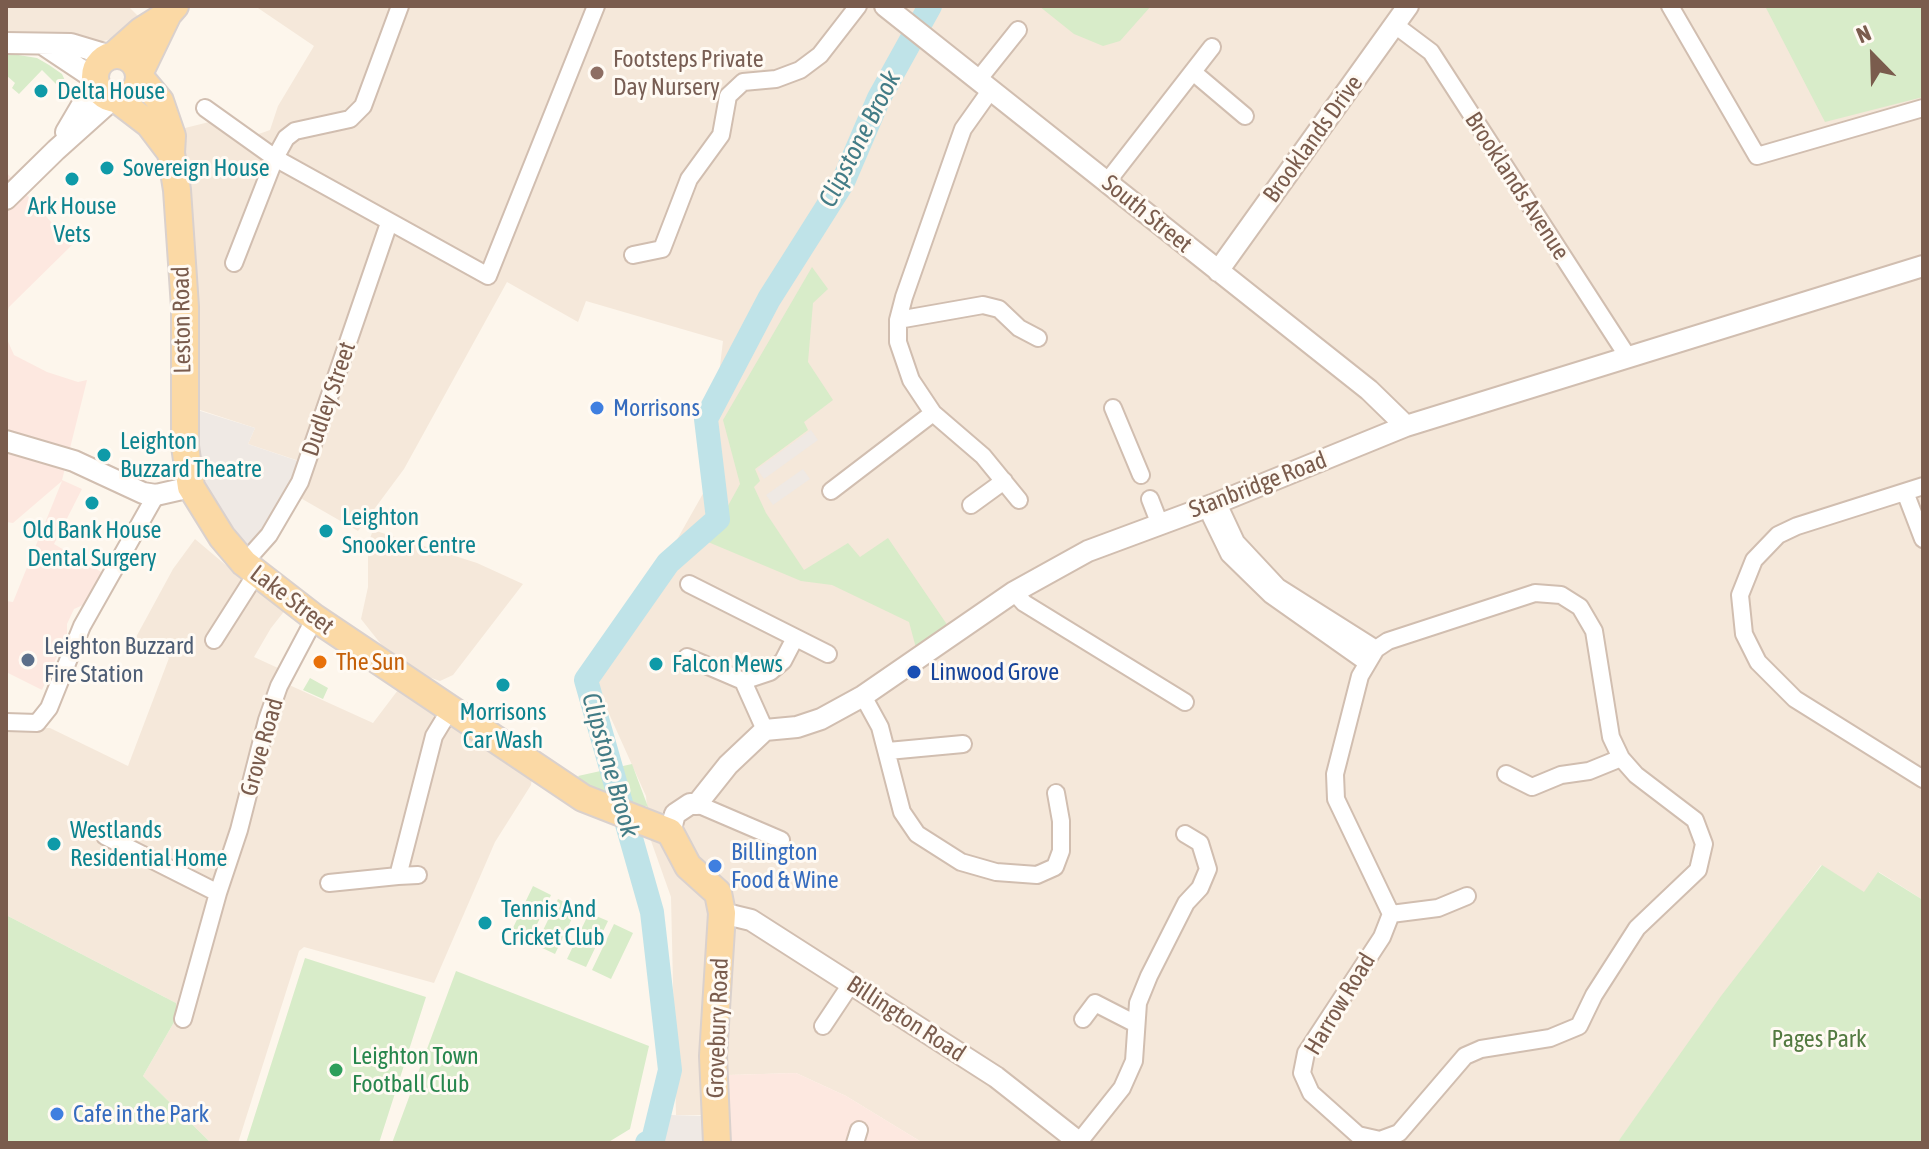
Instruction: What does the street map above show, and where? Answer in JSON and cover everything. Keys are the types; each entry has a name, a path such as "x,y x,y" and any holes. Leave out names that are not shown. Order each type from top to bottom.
{"main road":[{"path":"167,9 138,83 129,95 105,89 101,62 167,9"},
{"path":"113,55 128,57 137,67 139,75"},
{"name":"Leston Road","path":"139,75 160,101 172,136 185,307 183,411 191,487"},
{"name":"Leston Road","path":"105,89 149,124 171,153"},
{"name":"Lake Street","path":"191,487 222,537 250,569 315,618 379,664 451,708 583,798 661,828"},
{"path":"661,828 688,866 718,893 722,913"},
{"name":"Grovebury Road","path":"717,1143 713,1056 722,913"}],"street":[{"path":"234,263 275,158 286,138 295,131 350,119 360,111 400,6"},
{"path":"205,108 275,158 488,276 596,6"},
{"path":"633,255 662,249 689,179 721,135 728,96 743,82 776,79 800,70 820,55 858,6"},
{"name":"Brooklands Drive","path":"1218,271 1408,6"},
{"path":"1670,6 1757,156 1923,108"},
{"name":"South Street","path":"893,12 1369,390 1406,426"},
{"name":"Brooklands Avenue","path":"1395,25 1431,52 1628,357"},
{"path":"1018,30 984,85 963,129 908,285 898,320 898,342 911,380 933,413 983,456 1019,500"},
{"path":"6,43 71,44 113,55"},
{"name":"Leston Road","path":"40,43 105,89"},
{"path":"1107,182 1212,47"},
{"path":"1193,72 1245,116"},
{"path":"13,193 56,150 105,89"},
{"name":"Dudley Street","path":"214,640 300,482 389,223"},
{"name":"Stanbridge Road","path":"765,730 797,727 821,719 863,696 1014,592 1088,551 1159,522 1212,505 1406,426 1923,266"},
{"path":"898,320 983,305 999,309 1019,328 1038,338"},
{"path":"1113,408 1141,475"},
{"path":"831,491 933,413"},
{"path":"6,441 74,461 129,488 156,495 191,487"},
{"path":"971,505 1004,481"},
{"path":"1923,486 1797,526 1778,535 1754,560 1740,595 1744,634 1758,662 1795,699 1923,779"},
{"path":"1905,492 1923,539"},
{"path":"6,722 37,723 49,708 82,626 156,495"},
{"path":"1150,499 1159,522"},
{"path":"1212,505 1211,517 1229,554 1271,595 1371,656 1360,676 1335,774 1336,799 1391,914 1438,908 1467,896"},
{"path":"689,584 828,654"},
{"path":"1014,592 1024,603 1185,702"},
{"name":"Harrow Road","path":"1371,656 1388,641 1535,593 1561,595 1580,607 1594,631 1611,737 1621,758 1636,775 1695,820 1704,844 1698,870 1637,928 1594,995 1579,1026 1550,1038 1481,1049 1465,1056 1399,1133 1380,1140 1358,1135 1311,1093 1302,1073 1306,1053 1382,937 1391,914"},
{"name":"Grove Road","path":"183,1019 271,709 279,686 315,618"},
{"path":"687,657 743,681 770,672 783,661 795,638"},
{"path":"697,804 728,765 765,730 743,681"},
{"path":"863,696 880,727 902,812 917,834 961,862 996,872 1037,875 1055,867 1061,851 1061,821 1056,793"},
{"path":"398,876 434,736 451,708"},
{"path":"888,751 963,744"},
{"path":"1506,774 1532,787 1561,775 1589,771 1621,758"},
{"path":"661,828 675,814 690,804 697,804 781,840"},
{"path":"1080,1142 1122,1088 1134,1061 1138,1003 1186,903 1200,888 1208,869 1200,843 1185,834"},
{"path":"105,836 218,893"},
{"path":"329,883 418,875"},
{"name":"Billington Road","path":"722,913 751,920 996,1077 1080,1142"},
{"path":"823,1026 851,984"},
{"path":"1083,1019 1095,1003 1136,1024"}],"shaded area":[{"path":"6,6 128,6 144,22 116,38 94,43 6,35"},
{"path":"255,6 1923,6 1923,900 1879,872 1864,893 1821,865 1617,1143 923,1143 846,1096 796,1073 729,1075 702,1115 676,1115 671,897 650,838 646,796 588,667 670,552 705,490 723,341 586,301 578,322 507,282 404,469 358,531 297,496 299,461 248,444 255,428 194,408 177,130 213,121 253,136 270,130 278,106 314,46"},
{"path":"6,172 72,245 9,307 6,317"},
{"path":"6,337 14,355 47,372 78,382 87,380 62,480 82,489 54,544 103,573 83,605 74,609 67,624 67,634 42,690 6,672 6,601 13,602 62,481 13,523 6,522"},
{"path":"194,409 255,428 248,444 301,462 259,541 240,545 204,484 198,461"},
{"path":"811,430 818,440 764,479 757,469"},
{"path":"803,469 810,479 773,505 766,495"},
{"path":"373,530 477,563 523,584 453,675 440,681 423,675 384,648 361,619 368,587 368,544"},
{"path":"195,539 247,583 286,609 254,657 278,668 276,679 373,723 398,690 532,778 531,785 495,842 434,983 304,947 299,951 238,1143 211,1143 143,1076 177,1017 176,1003 6,915 6,728 50,728 128,766 169,658 135,639 173,569"},
{"path":"796,1073 846,1096 923,1143 724,1143 728,1075"},
{"path":"671,1115 703,1116 708,1143 654,1143"}],"green space":[{"path":"1039,6 1151,6 1120,41 1103,46 1074,34"},
{"path":"1765,6 1923,6 1923,97 1825,122"},
{"path":"6,53 37,58 62,74 69,97 42,70 19,94 12,88 15,83 6,75"},
{"path":"812,267 828,289 813,303 808,362 833,400 804,422 808,430 755,469 760,481 754,487 766,513 804,570 848,543 860,557 888,538 948,626 916,648 909,622 832,585 801,581 708,542 740,484 723,420"},
{"path":"310,678 328,688 323,699 303,690"},
{"path":"632,764 648,807 607,798 584,785 578,776"},
{"name":"Pages Park","path":"1822,865 1864,892 1878,872 1923,900 1923,1143 1617,1143 1721,996"},
{"path":"533,886 551,895 529,941 511,932"},
{"path":"558,899 577,908 555,954 536,945"},
{"path":"589,913 608,921 586,967 567,959"},
{"path":"6,915 176,1003 177,1017 143,1076 211,1143 6,1143"},
{"path":"614,924 633,933 611,979 592,970"},
{"name":"Leighton Town Football Club","path":"305,958 426,997 379,1143 246,1143"},
{"path":"456,971 649,1046 630,1129 607,1143 392,1143"}],"waterway":[{"name":"Clipstone Brook","path":"647,1143 653,1140 670,1070 652,912 586,680 668,563 718,519 706,419 769,299 843,182 879,98 930,6"}],"place":[{"name":"Footsteps Private Day Nursery","path":"597,73"},
{"name":"Delta House","path":"41,91"},
{"name":"Sovereign House","path":"107,168"},
{"name":"Ark House Vets","path":"72,179"},
{"name":"Morrisons","path":"597,408"},
{"name":"Leighton Buzzard Theatre","path":"104,455"},
{"name":"Old Bank House Dental Surgery","path":"92,503"},
{"name":"Leighton Snooker Centre","path":"326,531"},
{"name":"Leighton Buzzard Fire Station","path":"28,660"},
{"name":"The Sun","path":"320,662"},
{"name":"Falcon Mews","path":"656,664"},
{"name":"Linwood Grove","path":"914,672"},
{"name":"Morrisons Car Wash","path":"503,685"},
{"name":"Westlands Residential Home","path":"54,844"},
{"name":"Billington Food & Wine","path":"715,866"},
{"name":"Tennis And Cricket Club","path":"485,923"},
{"name":"Leighton Town Football Club","path":"336,1070"},
{"name":"Cafe in the Park","path":"57,1114"}]}
